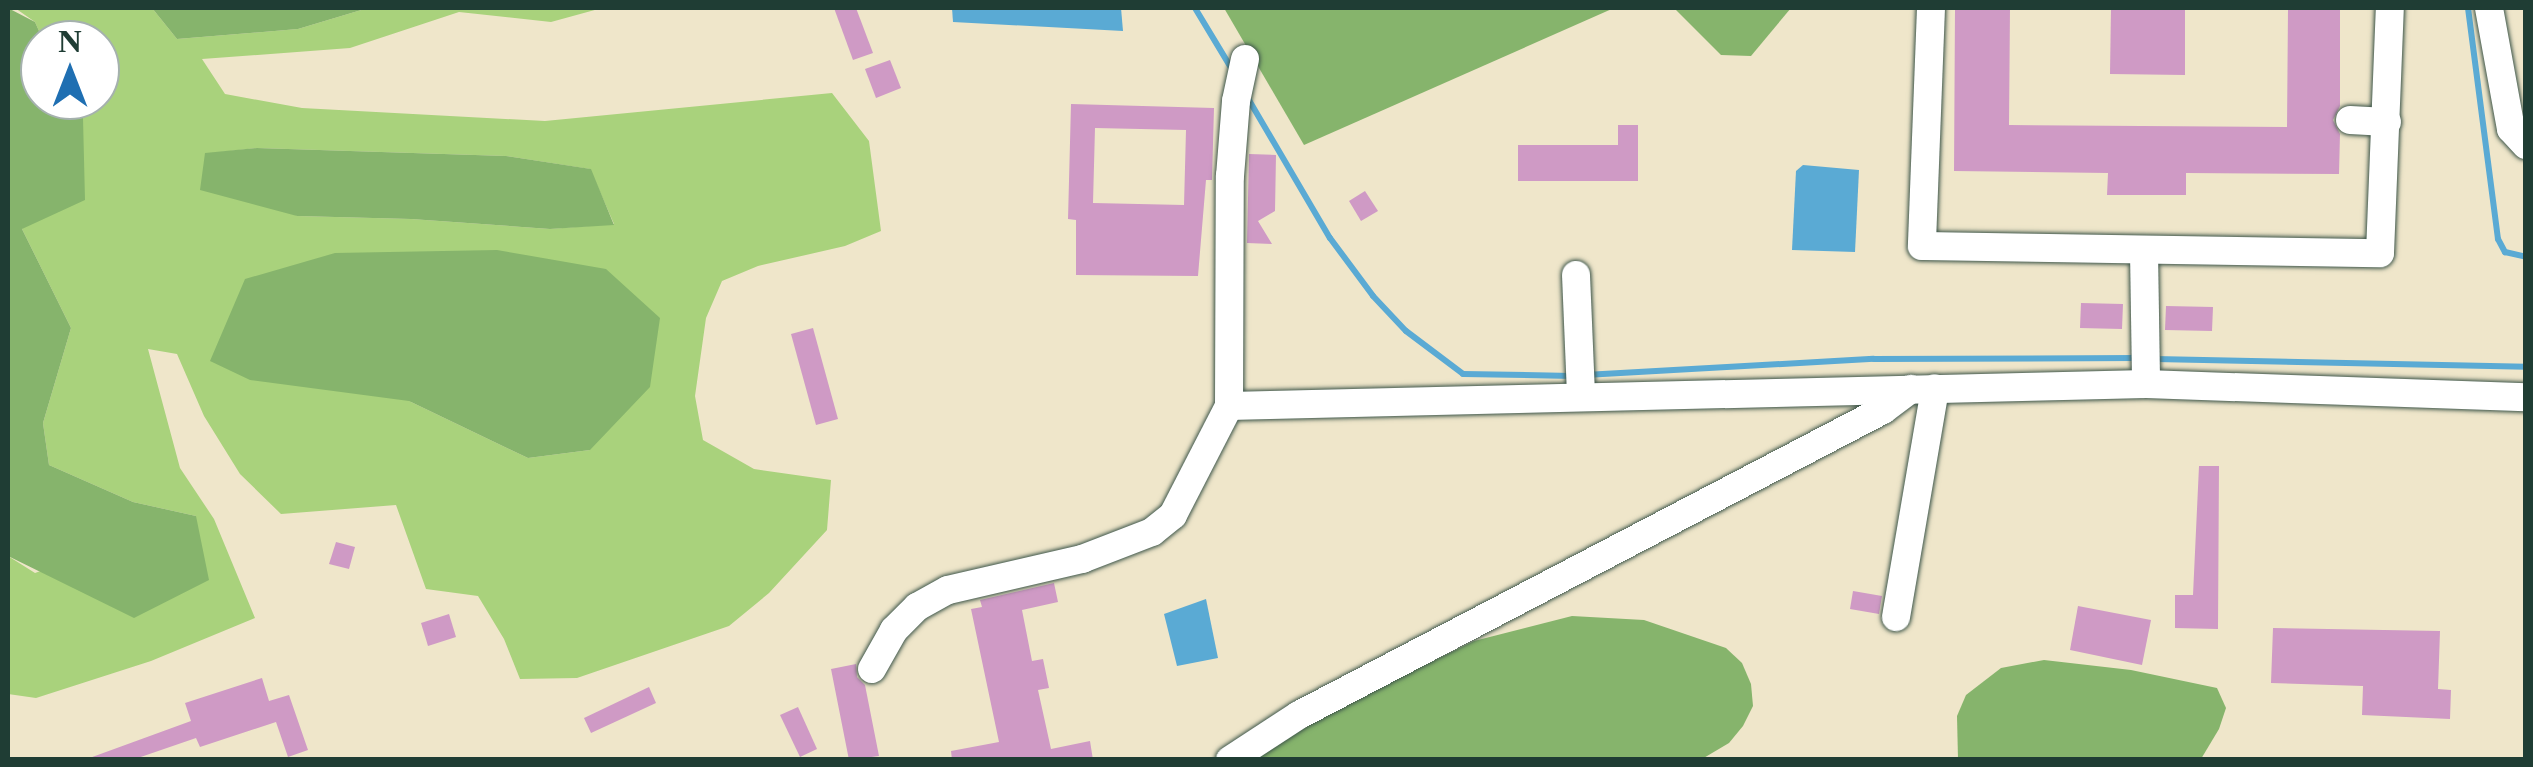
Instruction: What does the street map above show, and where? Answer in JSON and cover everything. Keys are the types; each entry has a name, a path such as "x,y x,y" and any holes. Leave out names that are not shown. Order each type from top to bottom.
{"street":[{"path":"1931,8 1938,58 1922,246 2380,253 2390,8"},
{"path":"2489,8 2511,130 2526,145"},
{"path":"872,669 905,618 948,590 1082,559 1152,532 1172,515 1230,406 1230,176 1236,101 1245,59"},
{"path":"2350,120 2388,122"},
{"path":"2144,251 2146,366"},
{"path":"1576,275 1580,382"},
{"path":"1230,406 1580,382 1923,389 2146,366 2526,397"},
{"path":"1896,617 1923,389"},
{"path":"1230,760 1300,715 1923,389"}],"green space":[{"path":"8,8 31,20 20,20 20,120 83,120 85,200 22,229 71,328 43,423 49,465 133,502 196,516 209,580 134,618 8,556"},
{"path":"15,8 152,8 177,39 298,29 368,8 602,8 551,22 459,12 350,48 202,59 225,94 302,108 545,121 832,93 869,141 881,231 845,246 758,266 722,281 706,318 695,396 703,440 754,469 831,480 827,530 769,593 729,626 577,678 520,679 504,639 478,596 426,589 396,505 281,514 240,474 204,416 177,354 148,349 180,468 214,519 255,618 151,661 36,698 8,694 8,556 35,573 196,516 133,502 49,465 43,423 71,328 22,229 82,120 120,120 120,20 32,20","holes":["257,148 506,156 590,169 614,224 550,229 297,216 205,154","409,401 590,450 528,458"]},
{"path":"152,8 368,8 298,29 177,39"},
{"path":"1224,8 1614,8 1304,145"},
{"path":"1674,8 1791,8 1751,56 1721,55"},
{"path":"257,148 506,156 591,169 614,225 550,229 297,216 200,190 205,153"},
{"path":"497,250 606,269 660,318 650,387 590,450 528,458 409,401 250,380 210,361 245,279 335,253"},
{"path":"1572,616 1644,620 1726,648 1742,663 1751,684 1753,706 1743,726 1729,743 1702,759 1248,760 1307,723 1474,641"},
{"path":"2044,660 2131,670 2217,688 2226,708 2201,759 1958,759 1957,716 1966,695 2001,668"}],"water":[{"path":"952,8 1121,8 1123,31 953,22"},
{"path":"1803,165 1859,170 1855,252 1792,250 1796,171"},
{"path":"1206,599 1218,658 1177,666 1164,614"}],"building":[{"path":"834,8 856,8 873,53 853,60"},
{"path":"1955,8 2010,8 2009,125 2287,127 2288,8 2340,8 2340,106 2333,120 2340,134 2339,174 2186,173 2186,195 2107,195 2108,173 1954,171"},
{"path":"2111,8 2185,8 2185,75 2110,74"},
{"path":"890,60 901,88 876,98 865,69"},
{"path":"1071,104 1214,108 1212,180 1206,180 1198,276 1076,275 1076,220 1068,219","holes":["1095,128 1186,130 1184,205 1093,203"]},
{"path":"1618,125 1638,125 1638,181 1518,181 1518,145 1618,145"},
{"path":"1249,154 1276,155 1275,211 1258,221 1272,244 1247,243"},
{"path":"1365,191 1378,211 1361,221 1349,201"},
{"path":"2081,303 2123,304 2122,329 2080,328"},
{"path":"2166,306 2213,307 2212,331 2165,330"},
{"path":"813,328 838,419 816,425 791,334"},
{"path":"2199,466 2219,466 2218,629 2175,628 2175,595 2193,595"},
{"path":"336,542 355,547 349,569 329,564"},
{"path":"1054,583 1058,602 1022,610 1032,661 1043,659 1049,688 1038,690 1051,749 1090,741 1093,760 952,760 951,751 999,742 971,609 982,607 980,600"},
{"path":"1853,591 1882,596 1879,614 1850,609"},
{"path":"2078,606 2151,620 2142,665 2070,650"},
{"path":"449,614 456,637 428,646 421,623"},
{"path":"2273,628 2440,631 2438,689 2451,690 2450,719 2362,715 2363,686 2271,683"},
{"path":"856,664 857,677 865,685 879,756 849,760 831,669"},
{"path":"262,678 269,701 289,695 308,750 288,757 276,722 200,747 196,738 132,760 84,760 191,721 185,703"},
{"path":"649,687 656,703 591,733 584,718"},
{"path":"798,707 817,749 800,757 780,715"}],"waterway":[{"path":"1195,8 1233,71"},
{"path":"2468,8 2498,239 2505,252 2526,257"},
{"path":"1246,95 1330,238 1373,296 1406,331 1463,374 1573,376"},
{"path":"1585,375 1874,359 2137,358"},
{"path":"2155,359 2526,367"}]}
